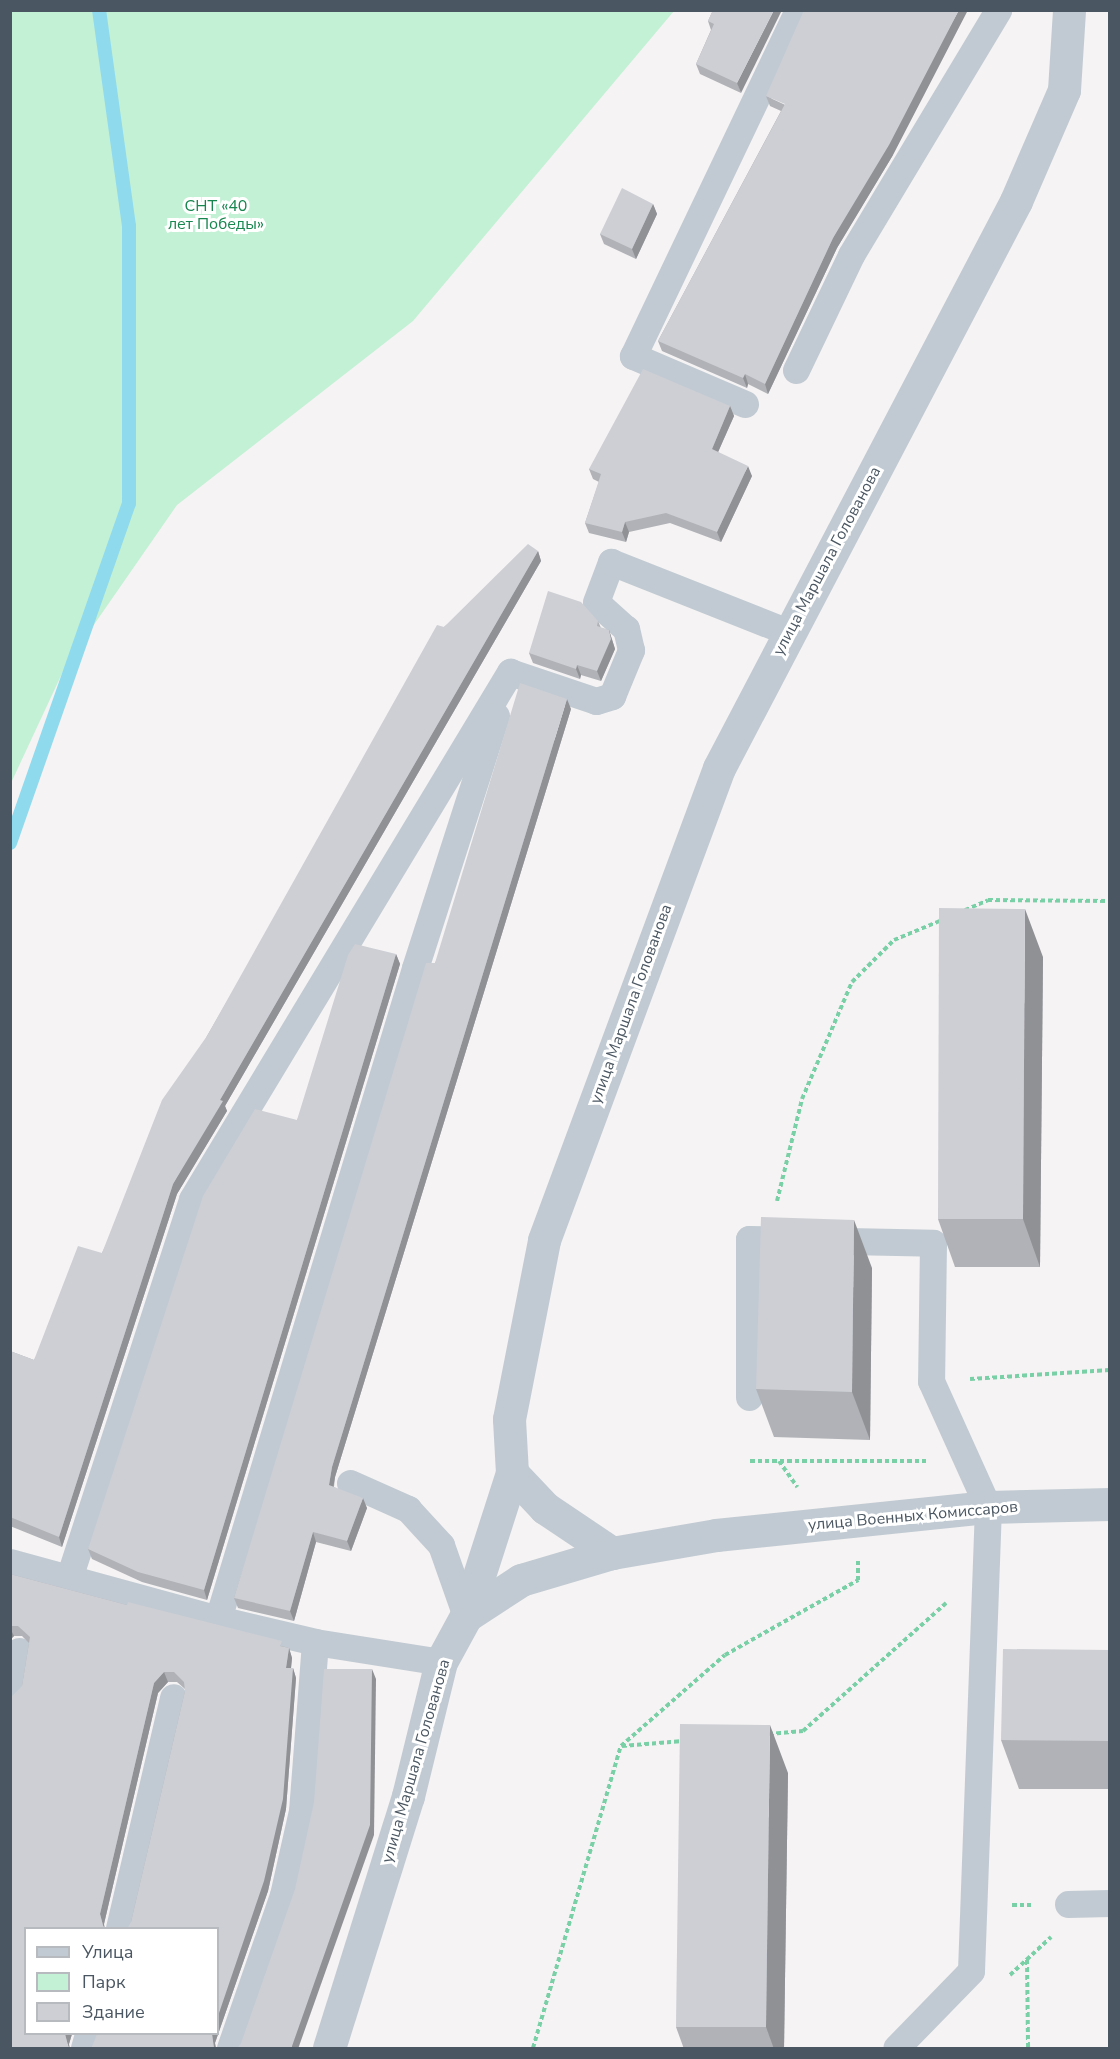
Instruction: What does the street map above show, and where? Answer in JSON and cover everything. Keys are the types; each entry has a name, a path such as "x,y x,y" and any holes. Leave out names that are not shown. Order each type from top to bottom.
{"street":[{"name":"улица Маршала Голованова","path":"329,2049 408,1796 441,1662 466,1617 512,1473 508,1419 544,1240 719,768 1016,201 1064,90 1069,10"},
{"path":"512,1473 545,1508 612,1553"},
{"name":"улица Военных Комиссаров","path":"466,1617 521,1580 612,1553 716,1535 988,1507 1110,1504"}],"lane":[{"path":"745,404 633,356 798,10"},
{"path":"796,370 852,255 998,10"},
{"path":"510,672 596,701 612,696 631,650 626,629 596,602 611,562 789,633"},
{"path":"69,1578 192,1199 510,672"},
{"path":"218,1620 415,968 510,672"},
{"path":"749,1397 749,1239 933,1243 931,1381 988,1507 971,1907 971,1971 896,2049"},
{"path":"350,1482 408,1509 441,1545 466,1617"},
{"path":"10,1562 218,1620 315,1642 441,1662"},
{"path":"230,2049 284,1894 302,1811 315,1642"},
{"path":"10,1693 20,1651"},
{"path":"119,1927 173,1697"},
{"path":"1068,1904 1110,1903"}],"path":[{"path":"957,913 988,900 1110,901"},
{"path":"767,1240 802,1099 852,982 894,940 946,918"},
{"path":"931,1381 1110,1370"},
{"path":"750,1461 967,1461"},
{"path":"533,2049 621,1746 725,1655 858,1580 859,1520"},
{"path":"758,1735 803,1731 986,1568"},
{"path":"621,1746 689,1741"},
{"path":"971,1907 1068,1904"},
{"path":"1027,1959 1028,2049"}],"green space":[{"name":"СНТ «40 лет Победы»","path":"11,10 674,11 413,321 177,505 66,665 11,783"}],"building":[{"path":"713,10 774,10 737,83 696,64 714,24 708,21"},
{"path":"804,10 959,10 889,145 833,238 765,384 745,374 743,378 658,341 785,104 766,96"},
{"path":"622,188 653,204 632,249 600,234"},
{"path":"643,369 730,406 712,449 748,466 717,532 666,513 625,522 622,532 585,523 601,474 589,469"},
{"path":"528,544 538,551 220,1100 223,1101 173,1184 59,1537 10,1517 10,1351 34,1360 78,1246 102,1253 162,1100 207,1036 437,625 444,627"},
{"path":"548,591 581,602 598,621 597,626 609,630 611,639 597,671 577,665 576,669 529,653"},
{"path":"520,683 567,699 332,1467 329,1485 363,1498 347,1541 313,1532 290,1611 234,1598 426,963 435,963"},
{"path":"939,908 1025,909 1023,1219 938,1219"},
{"path":"355,944 396,954 204,1590 138,1572 88,1549 203,1196 255,1109 297,1120 348,955"},
{"path":"761,1217 854,1220 852,1392 756,1389"},
{"path":"10,1574 127,1605 128,1602 282,1641 280,1646 289,1648 286,1668 293,1668 283,1799 264,1881 219,2013 219,1927 128,1927 185,1691 184,1682 174,1672 164,1672 154,1683 100,1914 103,1927 24,1927 24,2035 65,2035 69,2049 10,2049 10,1698 22,1686 30,1637 18,1626 10,1626"},
{"path":"1003,1649 1110,1650 1110,1741 1001,1740"},
{"path":"324,1669 372,1669 370,1825 291,2049 237,2049 295,1889 314,1802"},
{"path":"680,1724 770,1725 766,2027 676,2027"},
{"path":"97,2035 212,2035 215,2049 91,2049"}],"waterway":[{"path":"10,843 129,503 129,226 99,10"}]}
